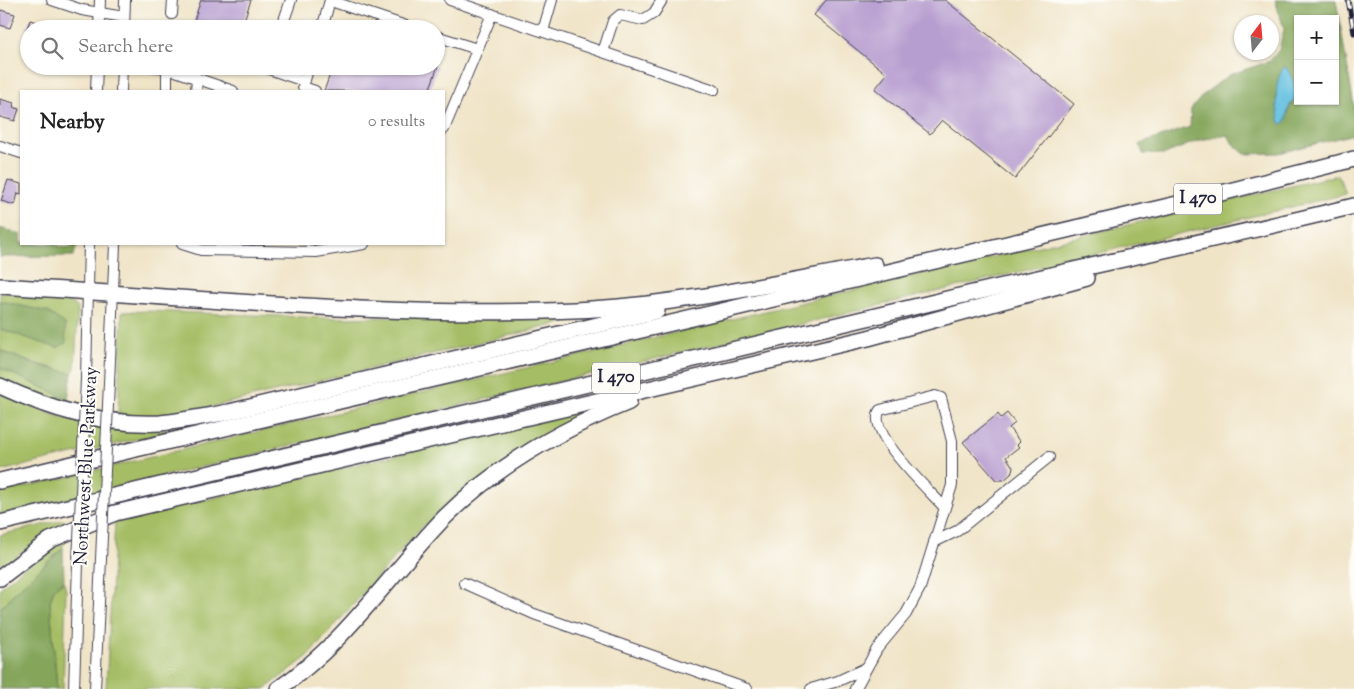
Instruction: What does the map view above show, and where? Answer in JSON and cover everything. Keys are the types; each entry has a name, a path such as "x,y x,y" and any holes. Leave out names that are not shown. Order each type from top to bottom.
{"highway":[{"name":"I 470","path":"0,482 1190,201 1350,160"},
{"name":"I 470","path":"0,523 770,343 941,301 1233,236 1353,206"},
{"path":"0,286 365,309 528,311 626,306 760,286 1048,234"},
{"path":"0,578 50,540 115,513 677,384 868,338 1233,236"},
{"path":"0,386 32,401 100,419 132,422 184,420 229,412 760,286"},
{"path":"278,689 300,674 341,634 445,518 478,488 519,458 571,428 620,406 677,384"}],"street":[{"path":"52,0 82,10 124,17 125,0"},
{"path":"99,20 100,0"},
{"path":"172,0 172,14"},
{"path":"284,20 291,0"},
{"path":"324,20 330,0 389,20"},
{"path":"450,0 714,90"},
{"path":"543,31 552,0"},
{"path":"603,52 613,21 620,15 643,20 654,13 662,0"},
{"path":"445,127 492,14"},
{"path":"445,39 477,50"},
{"path":"96,90 97,75"},
{"path":"121,90 122,75"},
{"path":"167,75 167,90"},
{"path":"188,75 230,90"},
{"path":"286,75 304,81"},
{"path":"306,75 303,87 312,90"},
{"path":"196,90 197,78"},
{"path":"0,146 20,153"},
{"name":"Northwest Blue Parkway","path":"74,689 86,379 89,245"},
{"name":"Northwest Blue Parkway","path":"96,689 115,245"},
{"path":"185,245 201,250 314,248 352,245"},
{"path":"855,689 877,649 906,614 920,588 934,542 945,508 952,485 952,441 941,398 935,396 880,410 877,415 877,422 890,446 945,508"},
{"path":"934,542 957,531 1049,457"},
{"path":"464,583 534,614 747,689"},
{"path":"811,689 838,681 866,668"}],"green space":[{"path":"1275,0 1336,0 1339,15 1294,15 1294,87 1287,68 1282,71 1276,98 1280,123 1287,115 1294,97 1294,105 1339,105 1339,18 1354,106 1354,134 1279,153 1245,154 1233,144 1228,135 1200,140 1165,154 1143,154 1140,144 1190,127 1191,109 1205,93 1229,75 1271,60 1279,60 1279,50 1284,29"},
{"path":"1338,175 1346,194 0,515 0,493"},
{"path":"0,228 20,235 20,245 55,245 66,248 78,245 73,256 0,257"},
{"path":"0,293 54,297 73,304 78,309 75,368 71,375 18,358 0,350 0,329 48,312 0,301"},
{"path":"0,301 48,312 65,324 66,343 57,348 0,329"},
{"path":"147,311 331,318 595,315 190,412 150,417 118,415 122,312"},
{"path":"0,350 33,364 72,373 68,399 0,368"},
{"path":"0,368 68,399 67,407 0,380"},
{"path":"0,393 49,413 92,425 176,430 0,471"},
{"path":"598,408 451,501 418,531 308,656 265,689 106,689 115,521"},
{"path":"64,520 63,526 41,538 0,569 0,535"},
{"path":"63,542 63,548 16,591 0,609 0,588 40,554"},
{"path":"63,548 64,581 54,589 50,602 57,689 0,689 0,609 16,591"},
{"path":"64,581 66,591 63,689 57,689 50,602 54,589"}],"water":[{"path":"1284,67 1287,68 1294,83 1294,99 1288,108 1283,124 1280,123 1276,94"}],"building":[{"path":"201,0 251,0 244,20 194,20"},
{"path":"826,0 945,0 1074,104 1015,179 942,120 930,134 875,89 887,74 814,15"},
{"path":"0,10 15,14 10,28 0,25"},
{"path":"330,75 435,75 429,90 324,90"},
{"path":"0,99 14,103 13,107 19,109 15,121 0,117"},
{"path":"8,180 20,184 20,194 18,193 15,205 1,201"},
{"path":"1007,413 1015,423 1009,428 1020,442 1017,445 1019,447 1006,457 1013,467 1011,474 1004,480 996,480 963,442 998,414 1001,418"}],"railway":[{"path":"1348,0 1354,33"}]}
